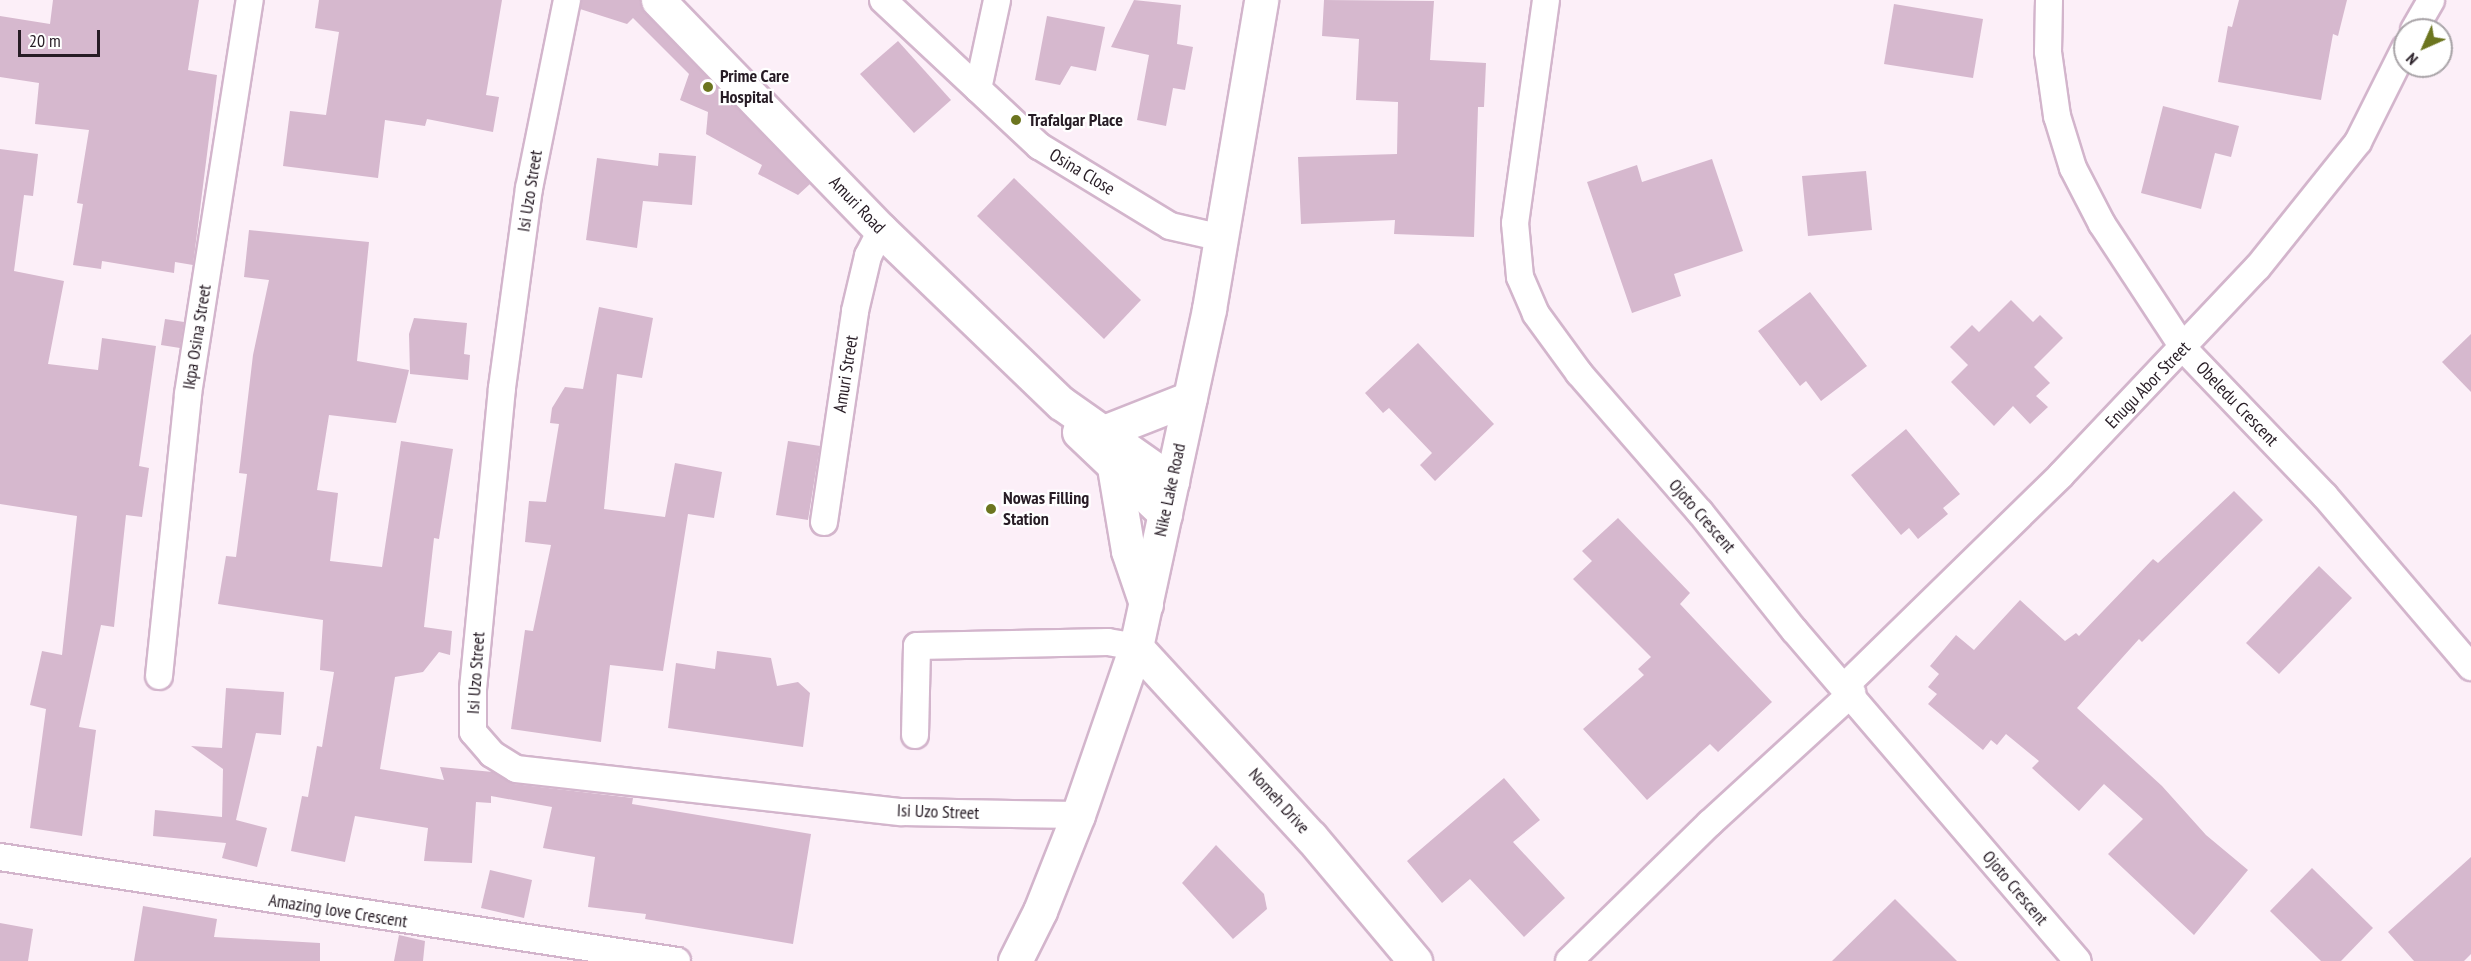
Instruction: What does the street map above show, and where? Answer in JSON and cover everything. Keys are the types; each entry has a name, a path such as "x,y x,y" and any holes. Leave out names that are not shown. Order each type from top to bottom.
{"main road":[{"name":"Amuri Road","path":"658,0 881,230 1061,403 1106,431 1172,481"},
{"name":"Nike Lake Road","path":"1015,961 1040,911 1078,815 1136,647 1222,238 1261,0"},
{"path":"1106,431 1190,398"},
{"name":"Amuri Road","path":"1061,403 1068,421 1165,514"},
{"path":"1114,467 1128,551 1146,604"},
{"name":"Nomeh Drive","path":"1136,647 1311,837 1415,961"}],"street":[{"name":"Ikpa Osina Street","path":"159,676 188,394 250,0"},
{"name":"Isi Uzo Street","path":"567,0 528,188 504,376 473,690 473,732 492,754 516,769 902,812 1078,815"},
{"name":"Osina Close","path":"883,0 1039,146 1170,226 1222,238"},
{"path":"978,89 997,0"},
{"name":"Ojoto Crescent","path":"1546,0 1515,223 1515,257 1526,296 1579,373 2078,961"},
{"name":"Obeledu Crescent","path":"2049,0 2050,75 2057,116 2070,158 2102,224 2184,349 2325,496 2471,667"},
{"path":"2421,18 2431,0"},
{"name":"Enugu Abor Street","path":"1569,961 1848,689 2184,349 2324,188 2373,117 2393,74"},
{"name":"Amuri Street","path":"824,522 855,311 868,256 881,230"},
{"path":"915,735 917,646 1108,642 1136,647"},
{"name":"Amazing love Crescent","path":"0,857 677,961"}],"building":[{"path":"53,0 199,0 188,70 217,75 193,265 175,262 174,273 102,261 101,269 73,265 83,204 77,203 89,130 35,124 39,83 0,77 0,16 50,24"},
{"path":"319,0 502,0 486,95 499,97 493,132 427,119 425,126 385,120 378,178 283,166 290,111 326,115 339,32 315,28"},
{"name":"Prime Care Hospital","path":"582,0 640,0 645,13 810,184 798,195 758,174 762,165 706,134 708,112 680,100 689,74 633,18 627,24 580,9"},
{"path":"1134,0 1181,5 1177,44 1193,47 1185,90 1173,88 1166,126 1137,120 1149,55 1111,47"},
{"path":"1324,0 1434,1 1430,60 1486,63 1484,107 1478,107 1474,237 1394,234 1395,220 1301,224 1298,157 1397,154 1398,102 1356,100 1359,39 1322,36"},
{"path":"2239,0 2347,0 2338,36 2333,34 2321,100 2218,82 2228,26 2232,27"},
{"path":"1894,4 1983,19 1973,78 1884,64"},
{"path":"1047,16 1105,27 1096,71 1071,66 1060,85 1035,80"},
{"path":"898,41 951,100 914,133 860,74"},
{"path":"2163,106 2239,126 2231,157 2215,153 2201,209 2141,193"},
{"path":"0,149 38,154 33,196 24,195 14,271 64,281 48,364 98,370 102,338 156,346 139,466 149,468 142,517 126,515 114,627 101,625 79,727 96,730 82,836 30,828 46,709 30,705 42,651 62,655 77,516 0,504"},
{"path":"659,153 696,156 692,205 643,201 637,248 586,240 597,158 658,166"},
{"path":"1712,159 1743,251 1674,274 1681,296 1632,313 1587,182 1637,165 1642,182"},
{"path":"1866,171 1872,230 1808,236 1802,176"},
{"path":"1014,178 1141,300 1104,339 977,216"},
{"path":"249,230 369,242 357,361 409,370 396,423 329,415 317,490 338,493 330,561 382,567 401,441 453,449 439,539 434,538 424,627 452,631 450,655 439,652 423,672 395,677 380,769 444,780 440,767 493,772 514,784 633,798 632,804 811,834 793,944 645,919 646,914 588,907 595,857 543,848 552,807 491,796 491,803 476,802 472,863 424,861 428,828 355,816 345,862 291,851 302,796 308,797 317,746 322,747 334,672 320,670 323,620 218,604 226,556 236,557 247,474 239,473 253,355 269,280 244,277"},
{"path":"1810,292 1867,366 1821,401 1806,381 1800,386 1758,331"},
{"path":"2011,300 2033,322 2040,315 2063,338 2034,367 2050,383 2036,396 2048,407 2030,424 2013,406 1994,426 1951,382 1968,365 1950,347 1972,325 1979,332"},
{"path":"599,307 653,318 642,378 617,374 604,509 665,517 675,463 722,472 714,518 688,514 663,671 610,665 601,742 511,729 525,630 533,631 551,545 525,542 529,501 546,502 559,424 550,423 552,408 565,387 583,389"},
{"path":"414,318 467,323 464,354 470,355 468,380 410,374 409,334"},
{"path":"165,319 184,322 180,348 161,345"},
{"path":"2471,334 2471,392 2442,362"},
{"path":"1418,343 1494,424 1435,481 1420,465 1432,453 1389,408 1383,413 1365,393"},
{"path":"1906,429 1960,494 1943,508 1948,514 1918,539 1909,528 1901,535 1851,475"},
{"path":"788,441 820,446 808,520 776,515"},
{"path":"2234,491 2263,520 2142,642 2139,639 2077,708 2162,786 2206,835 2248,870 2194,935 2108,854 2143,819 2104,784 2079,811 2032,768 2039,761 2006,734 1997,745 1991,740 1983,750 1928,704 1937,694 1928,687 1939,674 1930,666 1956,635 1974,650 2020,600 2065,641 2076,633 2079,636 2153,559 2158,563"},
{"path":"1618,518 1690,593 1680,604 1772,702 1718,752 1710,744 1647,800 1583,729 1644,675 1638,669 1651,657 1573,579 1592,561 1582,551"},
{"path":"2319,566 2352,598 2279,674 2246,643"},
{"path":"717,651 771,658 777,686 798,682 810,693 803,747 668,728 676,663 715,669"},
{"path":"226,688 284,692 281,735 256,733 236,820 267,828 257,867 222,858 226,843 153,836 155,810 222,817 223,769 191,746 222,748"},
{"path":"1504,778 1540,820 1513,842 1565,898 1524,937 1470,879 1442,903 1407,861"},
{"path":"1216,845 1264,894 1267,909 1233,939 1182,883"},
{"path":"2471,857 2471,954 2464,961 2414,961 2388,932"},
{"path":"2312,868 2373,928 2341,961 2321,961 2270,911"},
{"path":"490,870 532,880 524,918 481,908"},
{"path":"1895,899 1957,961 1832,961"},
{"path":"143,906 217,919 214,937 320,943 320,961 134,961"},
{"path":"0,923 33,929 28,961 0,961"},
{"path":"399,935 425,941 423,961 394,961"}],"place":[{"name":"Prime Care Hospital","path":"708,87"},
{"name":"Trafalgar Place","path":"1016,120"},
{"name":"Nowas Filling Station","path":"991,509"}]}
